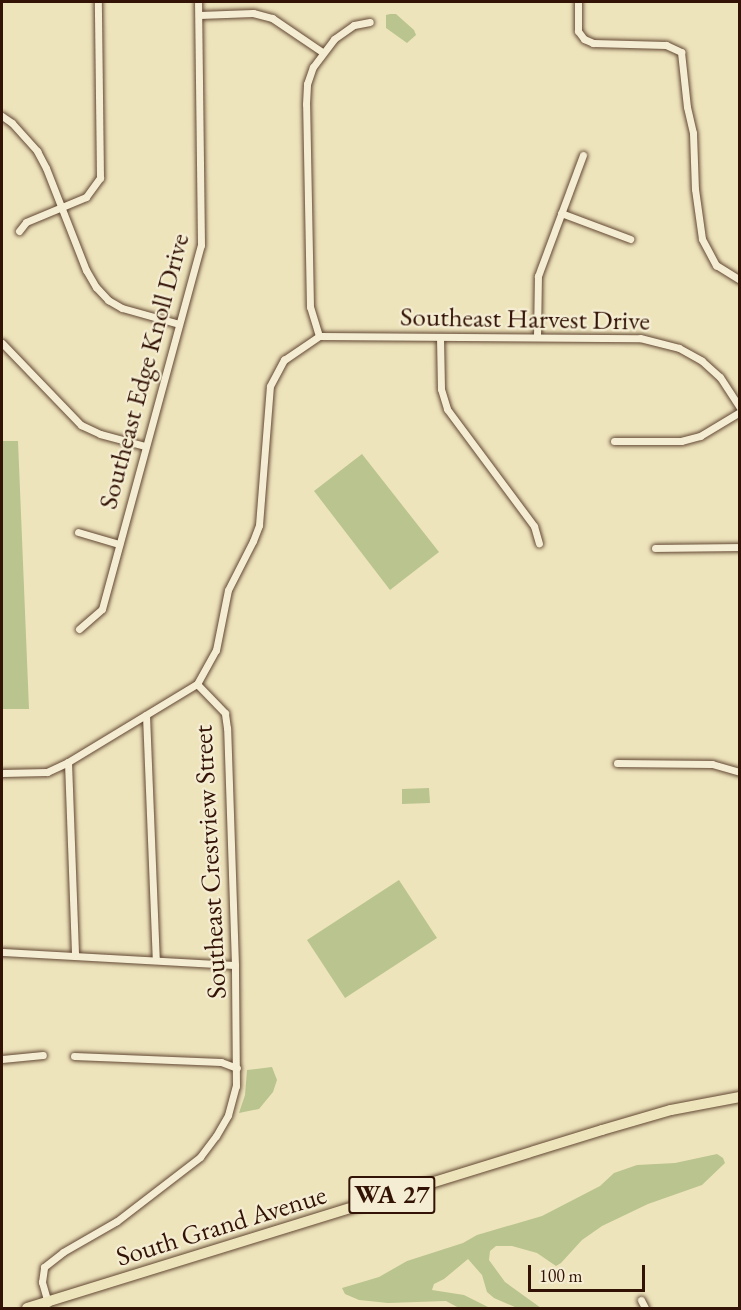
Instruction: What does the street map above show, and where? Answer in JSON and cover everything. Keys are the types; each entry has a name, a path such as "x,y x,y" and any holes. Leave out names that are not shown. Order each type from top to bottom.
{"main road":[{"name":"South Grand Avenue","path":"27,1308 602,1130 671,1110 740,1097"}],"street":[{"path":"19,231 26,222 86,197 100,178 98,2"},
{"name":"Southeast Edge Knoll Drive","path":"79,629 102,609 203,232 198,2"},
{"path":"578,2 578,31 584,39 593,43 666,45 681,52 687,106 693,133 696,200 702,239 716,265 740,280"},
{"path":"199,15 253,13 272,18 322,52"},
{"path":"2,773 47,772 68,762 197,684 216,650 228,590 253,542 259,525 270,386 284,360 319,336 310,307 306,104 308,84 322,52 345,30 370,22"},
{"path":"2,116 12,123 37,151 86,270 108,300 122,308 179,324"},
{"path":"537,337 538,276 583,155"},
{"path":"561,213 630,239"},
{"name":"Southeast Harvest Drive","path":"319,336 640,339 679,348 702,361 720,377 740,408"},
{"path":"441,337 441,388 447,409 534,526 539,543"},
{"path":"2,343 81,425 100,435 145,446"},
{"path":"614,441 681,441 700,436 740,412"},
{"path":"78,532 119,544"},
{"path":"655,548 740,547"},
{"name":"Southeast Crestview Street","path":"48,1303 42,1274 50,1262 117,1221 200,1157 228,1115 236,1086 235,965 227,728 225,713 197,684"},
{"path":"146,715 156,960"},
{"path":"68,762 75,956"},
{"path":"617,763 712,764 740,772"},
{"path":"2,952 235,965"},
{"path":"2,1059 43,1055"},
{"path":"74,1056 221,1062 237,1068"},
{"path":"641,1300 645,1308"}],"green space":[{"path":"396,14 414,30 416,35 407,43 386,28 386,15"},
{"path":"2,441 18,441 29,709 2,709"},
{"path":"362,454 439,552 390,590 314,491"},
{"path":"429,788 430,803 402,804 402,789"},
{"path":"399,880 437,938 345,998 307,940"},
{"path":"272,1067 277,1080 273,1092 259,1109 239,1113 245,1095 247,1070"},
{"path":"717,1154 723,1158 725,1163 702,1185 648,1204 602,1226 582,1240 556,1266 537,1253 512,1246 496,1246 490,1251 489,1260 505,1282 541,1308 517,1308 494,1298 487,1292 482,1275 468,1259 444,1279 434,1284 432,1290 464,1295 490,1308 459,1308 446,1301 388,1303 359,1300 345,1294 342,1288 379,1277 407,1261 463,1243 477,1235 542,1216 600,1186 614,1173 637,1165 675,1163"}]}
